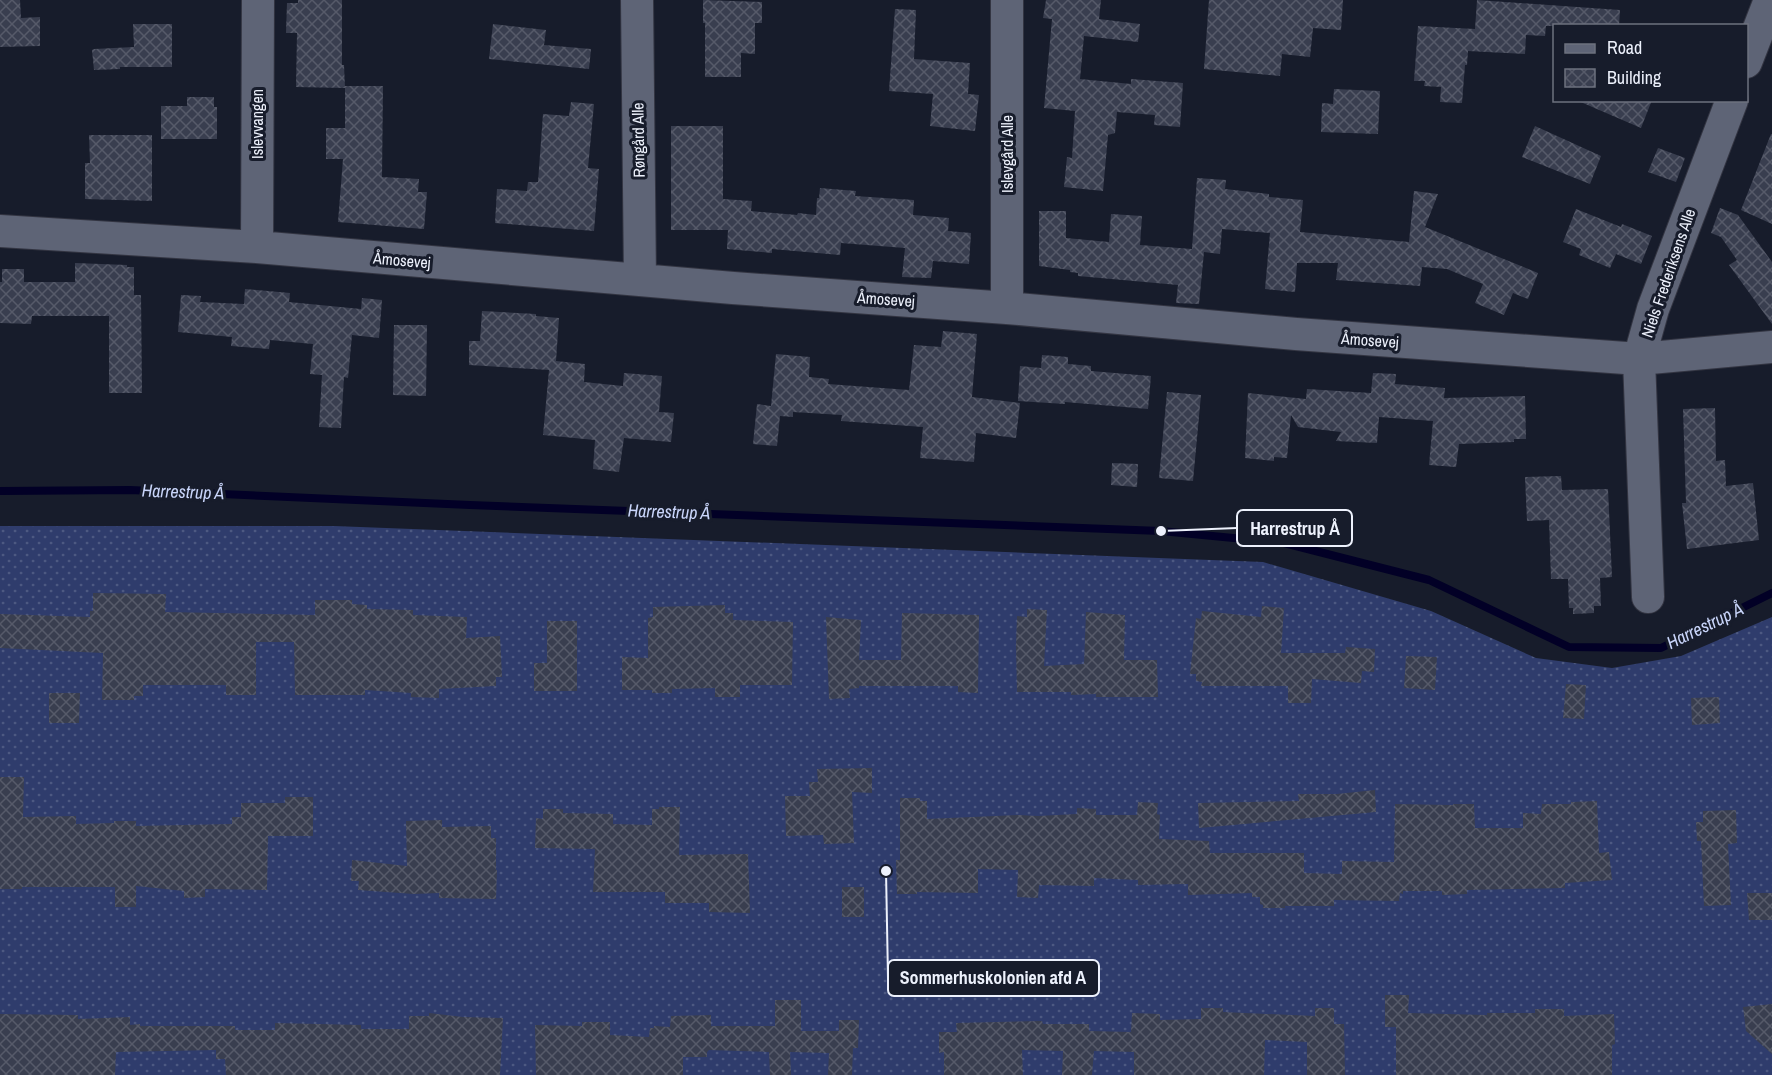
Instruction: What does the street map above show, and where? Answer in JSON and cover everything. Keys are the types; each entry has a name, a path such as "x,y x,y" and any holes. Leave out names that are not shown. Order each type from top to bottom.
{"street":[{"name":"Islevvangen","path":"257,248 258,0"},
{"name":"Røngård Alle","path":"637,0 640,280"},
{"name":"Islevgård Alle","path":"1007,0 1007,308"},
{"path":"1748,57 1770,0"},
{"name":"Niels Frederiksens Alle","path":"1648,597 1639,359 1653,309 1731,102"},
{"name":"Åmosevej","path":"0,231 257,248 1007,308 1296,334 1639,359 1772,347"}],"shaded area":[{"path":"0,526 334,526 1263,562 1431,611 1536,658 1612,668 1681,656 1772,617 1772,1075 0,1075"}],"building":[{"path":"0,0 20,0 21,18 40,17 40,46 0,47"},
{"path":"298,0 342,0 342,65 344,65 345,88 296,87 297,33 286,33 287,3 298,3"},
{"path":"703,0 762,2 762,23 755,23 755,54 741,53 741,77 705,77"},
{"path":"1046,0 1101,0 1099,19 1140,24 1138,42 1084,36 1080,79 1131,84 1131,79 1183,83 1180,127 1154,125 1155,115 1117,112 1115,133 1108,135 1103,191 1064,187 1067,157 1072,158 1075,111 1044,108 1052,19 1043,18"},
{"path":"1209,0 1343,0 1341,30 1313,28 1310,57 1282,54 1280,76 1204,69"},
{"path":"1477,0 1620,10 1619,24 1553,24 1553,26 1546,26 1545,36 1526,35 1525,54 1468,51 1462,103 1440,102 1441,87 1424,86 1425,81 1414,81 1418,26 1475,29"},
{"path":"895,9 916,10 914,59 970,63 968,94 979,95 975,131 930,126 933,94 889,91"},
{"path":"133,24 172,24 172,67 120,67 120,69 94,70 92,50 134,47"},
{"path":"493,24 546,30 544,45 591,49 589,69 489,59"},
{"path":"345,86 383,86 382,177 419,179 418,192 427,192 424,229 338,222 343,159 326,159 326,128 345,128"},
{"path":"1334,89 1380,91 1378,134 1321,132 1322,103 1333,104"},
{"path":"187,97 214,97 214,107 217,107 217,139 161,139 161,106 187,106"},
{"path":"571,102 594,104 588,168 599,169 594,231 495,223 497,189 527,191 528,182 538,182 543,114 569,116"},
{"path":"1581,102 1651,102 1641,128"},
{"path":"671,126 723,126 723,199 752,201 751,211 797,215 798,213 816,215 820,188 856,191 855,196 914,200 913,215 949,218 948,231 971,233 969,264 933,261 931,278 902,277 905,248 841,243 840,255 772,249 772,253 727,249 728,230 671,230"},
{"path":"1535,126 1601,156 1590,184 1522,157"},
{"path":"1772,134 1772,224 1741,210"},
{"path":"89,135 152,135 152,201 85,199 85,163 90,163"},
{"path":"1658,148 1685,158 1676,182 1648,172"},
{"path":"1197,178 1226,180 1225,189 1303,200 1300,232 1409,242 1414,191 1438,194 1425,227 1538,273 1528,299 1513,293 1504,315 1475,303 1483,284 1447,269 1422,267 1420,286 1336,280 1338,263 1297,263 1295,292 1265,289 1270,233 1222,229 1220,254 1204,252 1199,304 1176,303 1178,285 1078,276 1078,273 1070,272 1070,270 1039,266 1039,211 1066,211 1066,238 1109,242 1111,214 1142,216 1140,245 1192,249"},
{"path":"1720,208 1738,215 1772,262 1772,324 1729,265 1737,260 1721,237 1711,233"},
{"path":"1576,209 1621,227 1622,224 1652,236 1641,264 1616,254 1610,268 1579,255 1581,249 1563,242"},
{"path":"75,263 134,267 134,295 141,295 142,393 109,393 109,316 32,316 31,324 0,323 2,269 24,269 24,282 75,282"},
{"path":"245,289 290,293 289,302 361,309 362,298 382,300 379,338 352,335 348,378 344,377 341,428 319,427 322,375 310,374 313,344 270,340 269,349 231,346 232,337 178,332 181,295 201,296 200,302 244,304"},
{"path":"482,311 536,314 536,316 559,318 556,361 585,364 584,382 623,386 624,373 662,376 659,412 674,413 671,442 624,438 619,472 593,469 595,440 543,435 549,370 469,365 469,341 480,341"},
{"path":"394,325 427,325 426,396 393,395"},
{"path":"943,331 977,334 972,397 1020,403 1016,438 976,433 974,462 920,458 923,427 841,421 842,415 793,412 793,417 780,416 777,446 753,444 757,404 771,406 776,354 810,357 809,377 829,379 828,384 909,390 914,345 941,347"},
{"path":"1042,355 1068,357 1068,364 1091,366 1091,371 1151,376 1148,409 1065,402 1065,404 1018,401 1020,366 1041,368"},
{"path":"1373,373 1396,374 1395,384 1445,388 1444,398 1525,396 1526,439 1514,439 1514,442 1459,444 1456,467 1429,465 1433,421 1379,417 1377,443 1336,441 1341,432 1298,427 1291,415 1287,458 1274,457 1274,461 1245,458 1248,393 1306,399 1307,389 1371,393"},
{"path":"1167,392 1201,395 1193,481 1159,478"},
{"path":"1715,408 1716,461 1725,460 1726,486 1753,483 1759,540 1687,549 1682,503 1686,503 1683,409"},
{"path":"1112,463 1138,464 1137,487 1111,485"},
{"path":"1561,476 1562,490 1608,489 1612,577 1600,578 1601,606 1594,606 1594,613 1573,614 1573,608 1569,608 1568,579 1551,579 1549,520 1527,521 1525,477"},
{"path":"93,593 166,594 165,612 315,615 315,600 352,600 352,604 367,605 367,609 413,610 413,615 467,617 466,638 500,636 502,677 496,677 496,686 439,689 439,698 411,697 411,693 365,690 365,695 295,695 294,642 256,642 256,695 226,695 226,685 143,685 143,696 134,696 134,700 102,700 103,653 0,648 0,614 90,617 90,611 93,611"},
{"path":"725,605 725,613 733,613 733,620 793,622 792,685 740,685 740,697 715,697 715,688 672,689 672,693 622,690 622,657 648,658 648,618 653,617 653,607"},
{"path":"1262,606 1284,608 1281,653 1345,653 1346,647 1375,649 1374,672 1362,671 1361,683 1312,679 1311,703 1288,703 1288,686 1201,686 1202,682 1196,681 1196,674 1190,674 1196,618 1201,619 1202,611 1261,617"},
{"path":"1027,609 1047,610 1044,666 1084,664 1086,612 1125,615 1124,660 1157,660 1158,697 1096,697 1096,694 1071,695 1071,692 1017,692 1017,616 1027,617"},
{"path":"902,613 979,615 978,693 958,692 958,686 859,686 859,688 849,689 850,698 829,699 826,617 861,620 859,660 901,660"},
{"path":"547,621 577,621 577,691 534,691 534,663 547,663"},
{"path":"1406,656 1437,657 1435,690 1404,688"},
{"path":"1566,684 1586,685 1584,719 1563,718"},
{"path":"49,693 80,693 79,723 49,723"},
{"path":"1719,697 1720,723 1692,725 1691,698"},
{"path":"872,768 872,793 852,792 854,843 824,844 823,835 786,836 785,796 810,796 809,782 818,782 817,769"},
{"path":"0,777 24,777 23,817 76,816 76,824 136,821 136,826 232,824 232,817 241,817 241,803 285,803 285,797 313,797 313,836 268,836 267,890 205,889 205,897 184,898 184,891 136,886 136,907 115,907 115,887 0,889"},
{"path":"1375,790 1376,812 1199,828 1198,803 1299,801 1298,794 1337,794"},
{"path":"900,798 920,798 920,801 927,801 927,819 1077,814 1077,808 1096,809 1096,815 1137,815 1138,802 1158,803 1159,839 1209,841 1210,853 1304,853 1304,873 1342,874 1342,861 1394,862 1395,804 1474,804 1475,828 1523,828 1523,813 1541,814 1542,804 1597,801 1599,853 1609,852 1612,880 1565,883 1565,888 1467,890 1467,894 1442,895 1442,891 1403,891 1403,894 1400,893 1399,901 1334,900 1334,906 1263,908 1260,904 1260,897 1252,897 1252,893 1188,895 1188,884 1138,885 1138,880 1094,878 1094,886 1039,885 1038,898 1017,897 1018,870 978,869 978,893 897,894 896,860 900,860"},
{"path":"659,807 680,807 679,855 748,854 750,913 709,912 709,903 665,903 665,892 593,892 595,849 535,848 536,818 543,819 543,809 563,809 563,813 613,814 613,824 652,825 652,809 659,809"},
{"path":"1736,810 1737,843 1728,844 1731,905 1704,906 1701,841 1697,841 1696,822 1703,822 1703,811"},
{"path":"442,820 442,827 491,826 491,838 496,838 496,899 439,898 439,893 414,894 358,890 359,881 351,881 352,860 407,866 406,821"},
{"path":"842,887 864,887 864,917 842,917"},
{"path":"1747,893 1772,893 1772,920 1749,920"},
{"path":"1385,995 1409,995 1408,1013 1487,1015 1487,1013 1535,1013 1535,1009 1564,1009 1564,1016 1614,1014 1615,1044 1612,1045 1612,1075 1396,1075 1396,1027 1385,1027"},
{"path":"775,1000 801,1000 801,1031 839,1031 839,1020 859,1020 858,1048 853,1048 852,1075 828,1075 829,1053 790,1052 791,1075 770,1075 769,1052 709,1050 707,1057 683,1057 683,1075 536,1075 535,1025 582,1026 582,1022 610,1022 610,1035 649,1037 650,1028 654,1026 670,1027 671,1016 711,1015 711,1026 775,1026"},
{"path":"1772,1004 1772,1054 1746,1031 1743,1007"},
{"path":"1201,1008 1223,1008 1223,1012 1315,1016 1315,1008 1334,1008 1334,1024 1344,1024 1345,1075 1307,1075 1307,1042 1265,1040 1264,1075 1134,1075 1134,1052 1094,1051 1092,1075 1062,1075 1063,1051 1022,1050 1023,1075 944,1075 944,1052 939,1053 939,1032 957,1032 956,1023 1042,1021 1043,1024 1089,1024 1089,1031 1131,1032 1132,1013 1160,1014 1160,1020 1201,1019"},
{"path":"429,1013 503,1018 500,1075 226,1075 225,1059 216,1059 216,1050 116,1052 115,1075 0,1075 0,1014 78,1015 78,1019 130,1017 130,1025 140,1024 140,1026 235,1026 235,1030 275,1030 275,1023 361,1025 361,1029 409,1029 409,1016 429,1016"}],"waterway":[{"name":"Harrestrup Å","path":"0,491 130,490 1161,531 1284,543 1429,580 1569,647 1661,648 1772,593"}],"place":[{"name":"Harrestrup Å","path":"1161,531"},
{"name":"Sommerhuskolonien afd A","path":"886,871"}]}
